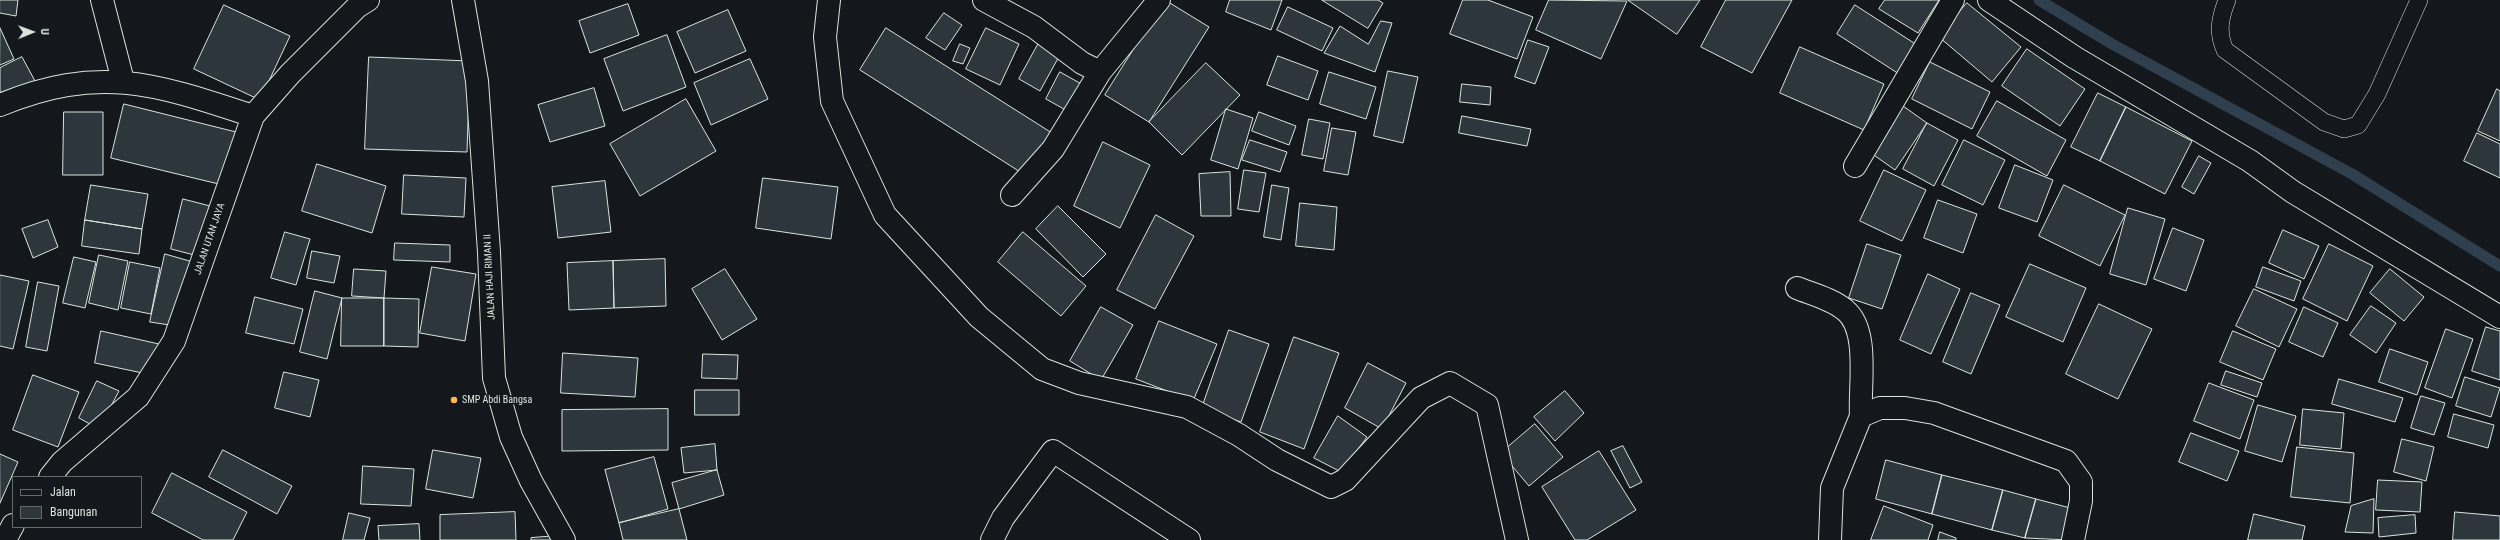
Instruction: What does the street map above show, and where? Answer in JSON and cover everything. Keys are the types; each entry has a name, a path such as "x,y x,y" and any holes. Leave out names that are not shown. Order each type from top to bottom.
{"street":[{"path":"102,0 123,82"},
{"name":"JALAN UTAN JAYA","path":"51,476 62,462 138,397 174,341 253,116 290,74 357,7 368,0"},
{"name":"JALAN HAJI RIMAN II","path":"463,0 477,81 489,252 494,378 511,437 531,481 564,540"},
{"path":"829,0 825,37 832,101 885,215 980,317 1042,369 1079,383 1187,407 1239,435 1277,460 1331,487 1345,480 1421,398 1450,383 1487,405 1517,540"},
{"path":"984,0 1034,27 1082,63 1100,72"},
{"path":"1012,195 1053,149 1100,72 1159,0"},
{"path":"1855,166 1953,0"},
{"path":"1989,0 2074,57 2250,161 2293,192 2500,316"},
{"path":"0,105 26,94 76,82 123,82 175,90 253,116"},
{"path":"1797,288 1845,310 1855,322 1861,348 1861,416 1832,488 1830,540"},
{"path":"1861,416 1880,408 1905,408 1934,413 2066,461 2080,482 2081,501 2073,540"},
{"path":"992,540 1003,518 1053,451 1189,540"},
{"path":"5,540 12,527"}],"lane":[{"path":"2227,0 2219,24 2220,38 2225,50 2324,122 2344,130 2358,125 2377,94 2420,0"}],"building":[{"path":"0,0 18,0 16,16 0,13"},
{"path":"1165,0 1209,27 1149,122 1105,95"},
{"path":"1230,0 1282,0 1271,30 1226,12"},
{"path":"1322,0 1378,0 1383,3 1368,28"},
{"path":"1463,0 1488,0 1533,17 1517,59 1450,34"},
{"path":"1549,0 1627,1 1601,59 1536,30"},
{"path":"1628,0 1700,0 1677,34"},
{"path":"1726,0 1792,0 1752,73 1701,47"},
{"path":"1885,0 1939,0 1918,33 1879,9"},
{"path":"1967,3 2021,47 1992,82 1939,37"},
{"path":"628,4 639,35 590,53 579,21"},
{"path":"224,5 290,36 260,100 194,69"},
{"path":"1855,5 1917,45 1899,74 1837,34"},
{"path":"1288,7 1333,28 1322,51 1277,30"},
{"path":"728,10 746,51 695,73 677,32"},
{"path":"944,13 962,25 945,50 926,38"},
{"path":"1381,21 1392,23 1375,72 1324,53 1340,26 1368,44"},
{"path":"0,28 14,59 0,65"},
{"path":"886,28 1052,133 1025,175 860,70"},
{"path":"986,28 1019,44 1000,85 966,69"},
{"path":"667,35 686,87 623,111 604,59"},
{"path":"1041,39 1062,51 1040,91 1019,79"},
{"path":"1528,40 1549,47 1535,84 1515,77"},
{"path":"960,44 970,48 963,64 953,61"},
{"path":"1800,47 1884,84 1864,130 1780,93"},
{"path":"2027,49 2085,89 2060,126 2002,86"},
{"path":"1278,56 1318,71 1308,100 1267,85"},
{"path":"22,57 35,81 0,99 0,68"},
{"path":"369,57 470,61 467,152 365,149"},
{"path":"750,59 768,99 711,125 694,83"},
{"path":"1930,62 1990,92 1972,129 1912,99"},
{"path":"1206,63 1240,95 1182,155 1149,122"},
{"path":"1388,71 1418,77 1403,143 1374,136"},
{"path":"1060,72 1085,86 1071,113 1046,99"},
{"path":"1329,72 1376,87 1366,119 1320,104"},
{"path":"1462,84 1491,87 1490,105 1460,102"},
{"path":"594,88 605,126 550,142 538,105"},
{"path":"2497,89 2500,91 2500,141 2478,131"},
{"path":"2098,93 2126,107 2100,161 2071,147"},
{"path":"686,99 716,151 640,196 610,144"},
{"path":"1997,101 2066,140 2047,176 1977,136"},
{"path":"124,104 240,133 227,186 111,158"},
{"path":"1903,106 1927,123 1895,170 1871,153"},
{"path":"2126,107 2192,141 2165,194 2100,161"},
{"path":"1226,109 1253,118 1238,169 1211,160"},
{"path":"64,112 103,112 103,175 63,175"},
{"path":"1259,112 1296,126 1289,145 1252,131"},
{"path":"1462,116 1531,129 1527,146 1459,133"},
{"path":"1309,119 1330,123 1323,159 1302,155"},
{"path":"1927,123 1958,140 1934,186 1903,169"},
{"path":"1332,128 1356,132 1348,175 1324,171"},
{"path":"2477,133 2500,144 2500,178 2464,161"},
{"path":"1250,140 1287,152 1280,172 1242,160"},
{"path":"1964,140 2005,160 1983,205 1942,185"},
{"path":"1103,142 1150,165 1120,228 1074,206"},
{"path":"2199,156 2211,163 2194,194 2182,187"},
{"path":"317,164 386,186 372,233 302,211"},
{"path":"2015,165 2053,180 2037,222 1999,208"},
{"path":"1244,170 1266,173 1259,212 1238,209"},
{"path":"1884,170 1926,190 1902,241 1860,221"},
{"path":"1230,172 1231,216 1201,216 1199,174"},
{"path":"404,175 466,178 464,217 402,214"},
{"path":"763,178 838,187 831,239 756,228"},
{"path":"605,181 611,232 558,238 552,187"},
{"path":"91,185 148,194 142,229 85,220"},
{"path":"1272,185 1289,188 1281,240 1264,237"},
{"path":"2064,185 2125,215 2100,266 2039,236"},
{"path":"183,199 214,207 202,257 171,249"},
{"path":"1938,200 1977,214 1963,253 1924,238"},
{"path":"1300,203 1337,207 1334,250 1296,246"},
{"path":"1058,206 1106,254 1083,277 1036,229"},
{"path":"2128,208 2165,219 2146,285 2110,274"},
{"path":"1156,215 1194,236 1155,309 1117,290"},
{"path":"48,220 58,247 33,258 22,229"},
{"path":"85,220 142,229 139,254 82,246"},
{"path":"2173,228 2204,240 2186,291 2154,279"},
{"path":"2283,230 2319,246 2304,279 2269,263"},
{"path":"285,232 310,239 296,285 271,278"},
{"path":"1023,232 1086,286 1061,316 998,262"},
{"path":"395,243 450,245 450,262 394,260"},
{"path":"1867,244 1901,255 1882,309 1849,298"},
{"path":"2329,244 2373,266 2347,321 2303,299"},
{"path":"312,251 340,256 334,283 307,278"},
{"path":"165,254 193,262 176,326 150,322"},
{"path":"99,255 128,261 118,310 89,303"},
{"path":"74,257 96,262 85,308 63,303"},
{"path":"665,259 666,306 614,308 613,261"},
{"path":"613,261 614,308 569,310 567,263"},
{"path":"130,262 160,268 151,314 121,308"},
{"path":"2030,264 2086,288 2063,342 2006,317"},
{"path":"432,267 476,274 465,341 420,333"},
{"path":"2263,267 2301,281 2294,301 2256,287"},
{"path":"354,269 386,271 384,298 352,296"},
{"path":"725,269 757,319 722,340 692,289"},
{"path":"2390,269 2424,297 2404,321 2370,293"},
{"path":"1928,274 1960,289 1931,354 1900,340"},
{"path":"0,275 29,281 13,349 0,346"},
{"path":"38,282 59,286 47,351 26,347"},
{"path":"2254,289 2297,309 2279,347 2236,326"},
{"path":"315,291 342,298 327,359 300,352"},
{"path":"1971,293 2000,305 1971,374 1943,362"},
{"path":"255,297 303,309 294,344 246,333"},
{"path":"342,298 384,298 384,346 341,346"},
{"path":"384,298 419,299 418,347 384,346"},
{"path":"2099,304 2152,329 2118,399 2066,374"},
{"path":"2371,306 2396,323 2376,353 2350,335"},
{"path":"1101,307 1133,325 1101,380 1070,361"},
{"path":"2304,307 2338,323 2323,357 2289,342"},
{"path":"1159,321 1217,344 1193,401 1136,379"},
{"path":"2486,327 2500,331 2500,380 2472,371"},
{"path":"2446,329 2473,339 2452,398 2425,388"},
{"path":"1229,330 1269,344 1241,422 1202,408"},
{"path":"101,331 159,344 152,375 95,363"},
{"path":"2233,331 2276,349 2263,380 2220,362"},
{"path":"1294,337 1339,353 1304,449 1260,432"},
{"path":"2390,349 2428,362 2417,395 2379,382"},
{"path":"563,353 638,358 635,397 561,393"},
{"path":"703,354 738,355 737,379 702,378"},
{"path":"1368,363 1406,383 1382,429 1345,408"},
{"path":"2226,371 2262,383 2257,397 2221,385"},
{"path":"284,372 319,380 310,417 275,408"},
{"path":"33,375 79,392 58,447 13,430"},
{"path":"2465,377 2500,388 2491,417 2456,406"},
{"path":"2339,379 2403,398 2395,422 2332,404"},
{"path":"97,381 119,391 99,429 79,418"},
{"path":"2209,383 2254,400 2240,439 2194,421"},
{"path":"695,390 739,390 739,415 695,415"},
{"path":"1565,391 1584,413 1555,441 1534,417"},
{"path":"2421,396 2445,403 2434,435 2411,428"},
{"path":"2258,405 2296,416 2282,462 2245,451"},
{"path":"668,409 668,450 562,451 562,410"},
{"path":"2303,409 2344,413 2341,449 2300,445"},
{"path":"2454,414 2494,425 2488,448 2448,437"},
{"path":"1338,416 1367,437 1341,472 1314,458"},
{"path":"1535,424 1563,457 1529,486 1501,453"},
{"path":"2191,433 2239,451 2227,481 2179,462"},
{"path":"2402,439 2434,447 2426,481 2394,472"},
{"path":"715,444 717,470 684,473 681,448"},
{"path":"1623,446 1642,482 1630,488 1611,451"},
{"path":"2297,447 2354,453 2350,503 2291,497"},
{"path":"223,450 292,486 277,514 209,477"},
{"path":"433,450 481,458 473,498 426,489"},
{"path":"1599,451 1636,510 1587,540 1575,540 1542,487"},
{"path":"0,454 18,462 0,503"},
{"path":"654,457 668,509 619,523 605,470"},
{"path":"1886,460 1942,475 1932,514 1876,499"},
{"path":"363,466 414,469 411,506 361,504"},
{"path":"717,470 724,495 679,509 672,483"},
{"path":"172,473 247,512 233,540 203,540 152,513"},
{"path":"1942,475 2003,490 1992,530 1932,514"},
{"path":"2378,480 2422,482 2420,512 2376,510"},
{"path":"2003,490 2036,499 2025,538 1992,530"},
{"path":"2036,499 2078,510 2070,540 2025,538"},
{"path":"2374,499 2373,533 2345,532 2351,506"},
{"path":"1884,506 1933,525 1928,540 1871,540"},
{"path":"679,509 687,540 623,540 619,523"},
{"path":"515,512 516,540 440,540 440,515"},
{"path":"2455,512 2500,516 2500,540 2453,540"},
{"path":"349,513 370,518 364,540 343,540"},
{"path":"2254,514 2305,526 2302,540 2248,540"},
{"path":"2415,515 2416,533 2379,537 2378,518"},
{"path":"419,524 420,540 379,540 378,526"},
{"path":"1940,532 1956,538 1956,540 1938,540"},
{"path":"557,536 557,540 531,540 531,538"}],"waterway":[{"path":"2039,0 2112,44 2352,174 2500,266"}],"place":[{"name":"SMP Abdi Bangsa","path":"454,400"}]}
